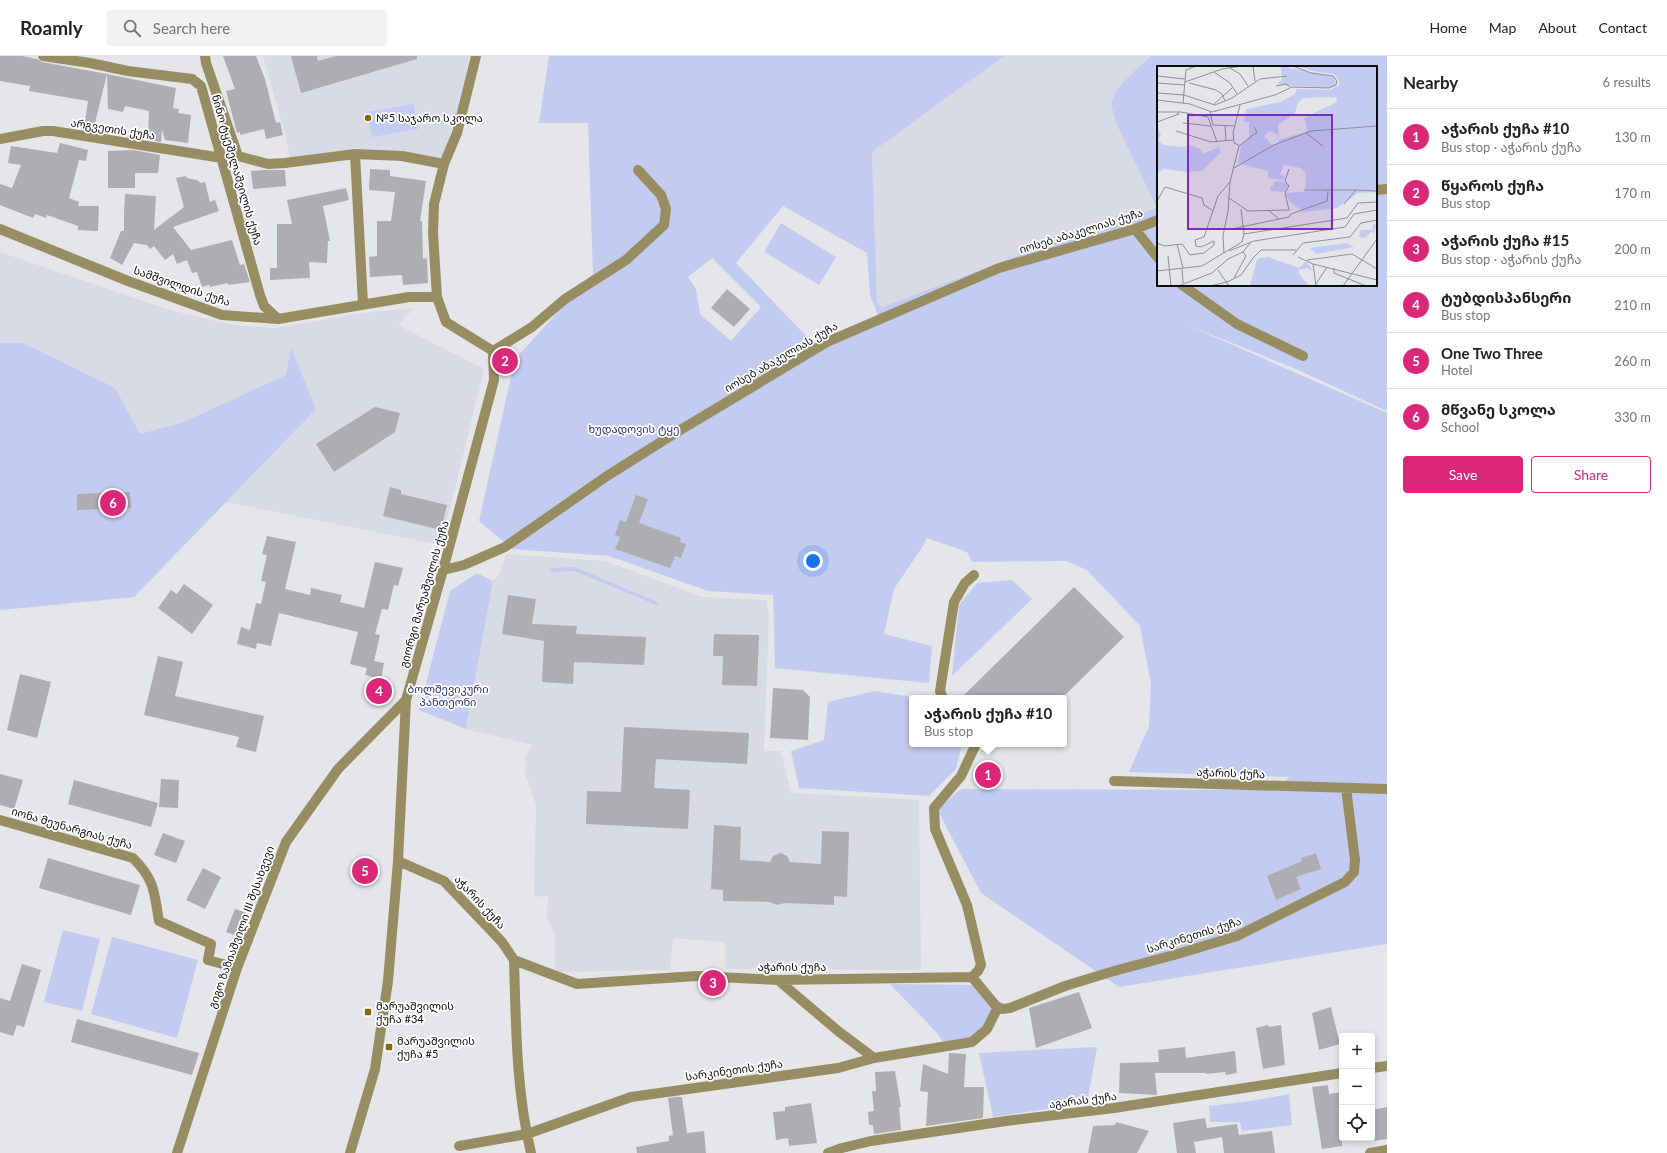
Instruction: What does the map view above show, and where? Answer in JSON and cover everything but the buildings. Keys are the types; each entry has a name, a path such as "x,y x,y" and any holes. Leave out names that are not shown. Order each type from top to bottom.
{"street":[{"name":"ნინო ტყეშელაშვილის ქუჩა","path":"43,56 128,72 192,79 201,86 260,295 264,306 278,319"},
{"path":"205,56 206,64 238,156 268,164 355,154 402,156 444,164"},
{"path":"476,56 457,133 444,164 434,204 433,232 437,298 446,322 493,351 532,327 565,299 626,260 664,225 666,209 661,195 638,170"},
{"name":"არგვეთის ქუჩა","path":"0,139 43,131 53,131 222,158"},
{"path":"355,154 363,304"},
{"path":"1377,190 1387,188"},
{"name":"იოსებ აბაკელიას ქუჩა","path":"443,570 464,565 505,547 607,476 672,435 827,342 999,268 1135,229 1157,220"},
{"name":"სამშვილდის ქუჩა","path":"0,229 128,280 222,315 278,319 409,297 437,298"},
{"path":"1135,229 1157,257"},
{"path":"1183,286 1237,324 1303,356"},
{"name":"გიორგი მარუაშვილის ქუჩა","path":"350,1153 375,1069 388,981 398,861 406,700 443,570 494,380 493,351"},
{"path":"942,695 940,691 954,602 965,583 974,575"},
{"name":"გიგო ზაზიაშვილი III შესახვევი","path":"177,1153 237,968 286,842 338,769 406,700"},
{"path":"975,747 961,776 934,808 935,829 967,905 981,965 972,977 998,1007"},
{"name":"აჭარის ქუჩა","path":"1114,781 1387,789"},
{"name":"სარკინეთის ქუჩა","path":"459,1146 527,1134 631,1097 838,1068 874,1058 972,1042 987,1029 998,1007 1002,1009 1010,1008 1066,986 1100,975 1237,936 1345,882 1354,872 1355,860 1346,788"},
{"name":"იონა მეუნარგიას ქუჩა","path":"0,820 133,858 144,869 152,882 160,920 211,944 208,960 237,968"},
{"name":"აჭარის ქუჩა","path":"398,861 444,881 502,942 514,960 577,984 696,976 778,980 972,977"},
{"path":"514,960 516,1047 527,1134 531,1153"},
{"path":"778,980 838,1031 874,1058"},
{"path":"1375,1068 1387,1066"},
{"name":"აგარას ქუჩა","path":"828,1153 871,1141 1006,1121 1114,1108 1339,1073"},
{"path":"1370,1153 1387,1150"}],"shaded area":[{"name":"№5 საჯარო სკოლა","path":"263,56 469,56 463,96 442,159 355,148 290,159 286,137"},
{"path":"1004,56 1151,56 1119,88 1112,111 1117,125 1157,208 1035,249 882,307 877,303 872,152"},
{"path":"0,252 170,310 233,325 274,328 361,313 414,308 398,325 484,369 441,545 226,502 134,597 0,610"},
{"path":"506,554 605,561 703,597 766,600 769,615 764,751 781,751 791,793 919,800 921,970 725,969 725,942 673,938 670,970 555,972 555,936 547,916 548,897 534,896 536,805 525,773 526,757 532,745 466,729 493,581 500,574"}],"green space":[{"name":"ხუდადოვის ტყე","path":"549,56 1004,56 872,152 877,303 882,307 1035,249 1157,208 1117,125 1112,104 1114,95 1118,89 1151,56 1387,56 1387,411 1296,369 1185,324 1387,413 1387,944 1119,987 981,893 937,809 961,789 1277,790 1289,777 1129,772 1149,726 1151,684 1140,626 1087,570 1066,561 972,562 967,552 927,538 894,589 884,634 932,646 929,683 775,668 773,595 708,591 609,556 512,549 479,521 515,359 593,274 588,123 539,123","holes":["783,206 867,253 870,295 878,315 813,343 736,263","712,258 761,307 731,341 700,314 696,289 688,277"]},
{"path":"414,104 418,129 372,137 367,112"},
{"path":"781,223 836,257 819,285 764,252"},
{"path":"0,343 23,343 115,388 140,434 184,422 286,375 291,348 316,409 134,597 0,610"},
{"path":"575,567 659,604 656,605 575,571 552,572 550,570 552,568"},
{"name":"ბოლშევიკური პანთეონი","path":"477,573 493,581 466,729 419,710 450,591"},
{"path":"1012,580 1032,599 952,676 959,605 977,583"},
{"path":"874,691 909,696 909,747 961,747 956,769 929,796 799,788 791,751 824,740 828,702"},
{"path":"63,930 100,939 82,1011 44,1002"},
{"path":"112,937 198,960 177,1038 91,1014"},
{"path":"890,984 974,985 993,1010 979,1032 969,1037 943,1042 938,1034"},
{"path":"1097,1047 1087,1103 993,1117 979,1053"},
{"path":"1289,1094 1292,1125 1242,1131 1240,1122 1210,1122 1209,1106 1251,1101"}],"place":[{"name":"№5 საჯარო სკოლა","path":"368,118"},
{"name":"წყაროს ქუჩა","path":"505,361"},
{"name":"მწვანე სკოლა","path":"113,503"},
{"name":"ტუბდისპანსერი","path":"379,691"},
{"name":"აჭარის ქუჩა #10","path":"988,775"},
{"name":"One Two Three","path":"365,871"},
{"name":"აჭარის ქუჩა #15","path":"713,983"},
{"name":"მარუაშვილის ქუჩა #34","path":"368,1012"},
{"name":"მარუაშვილის ქუჩა #5","path":"389,1047"}]}
